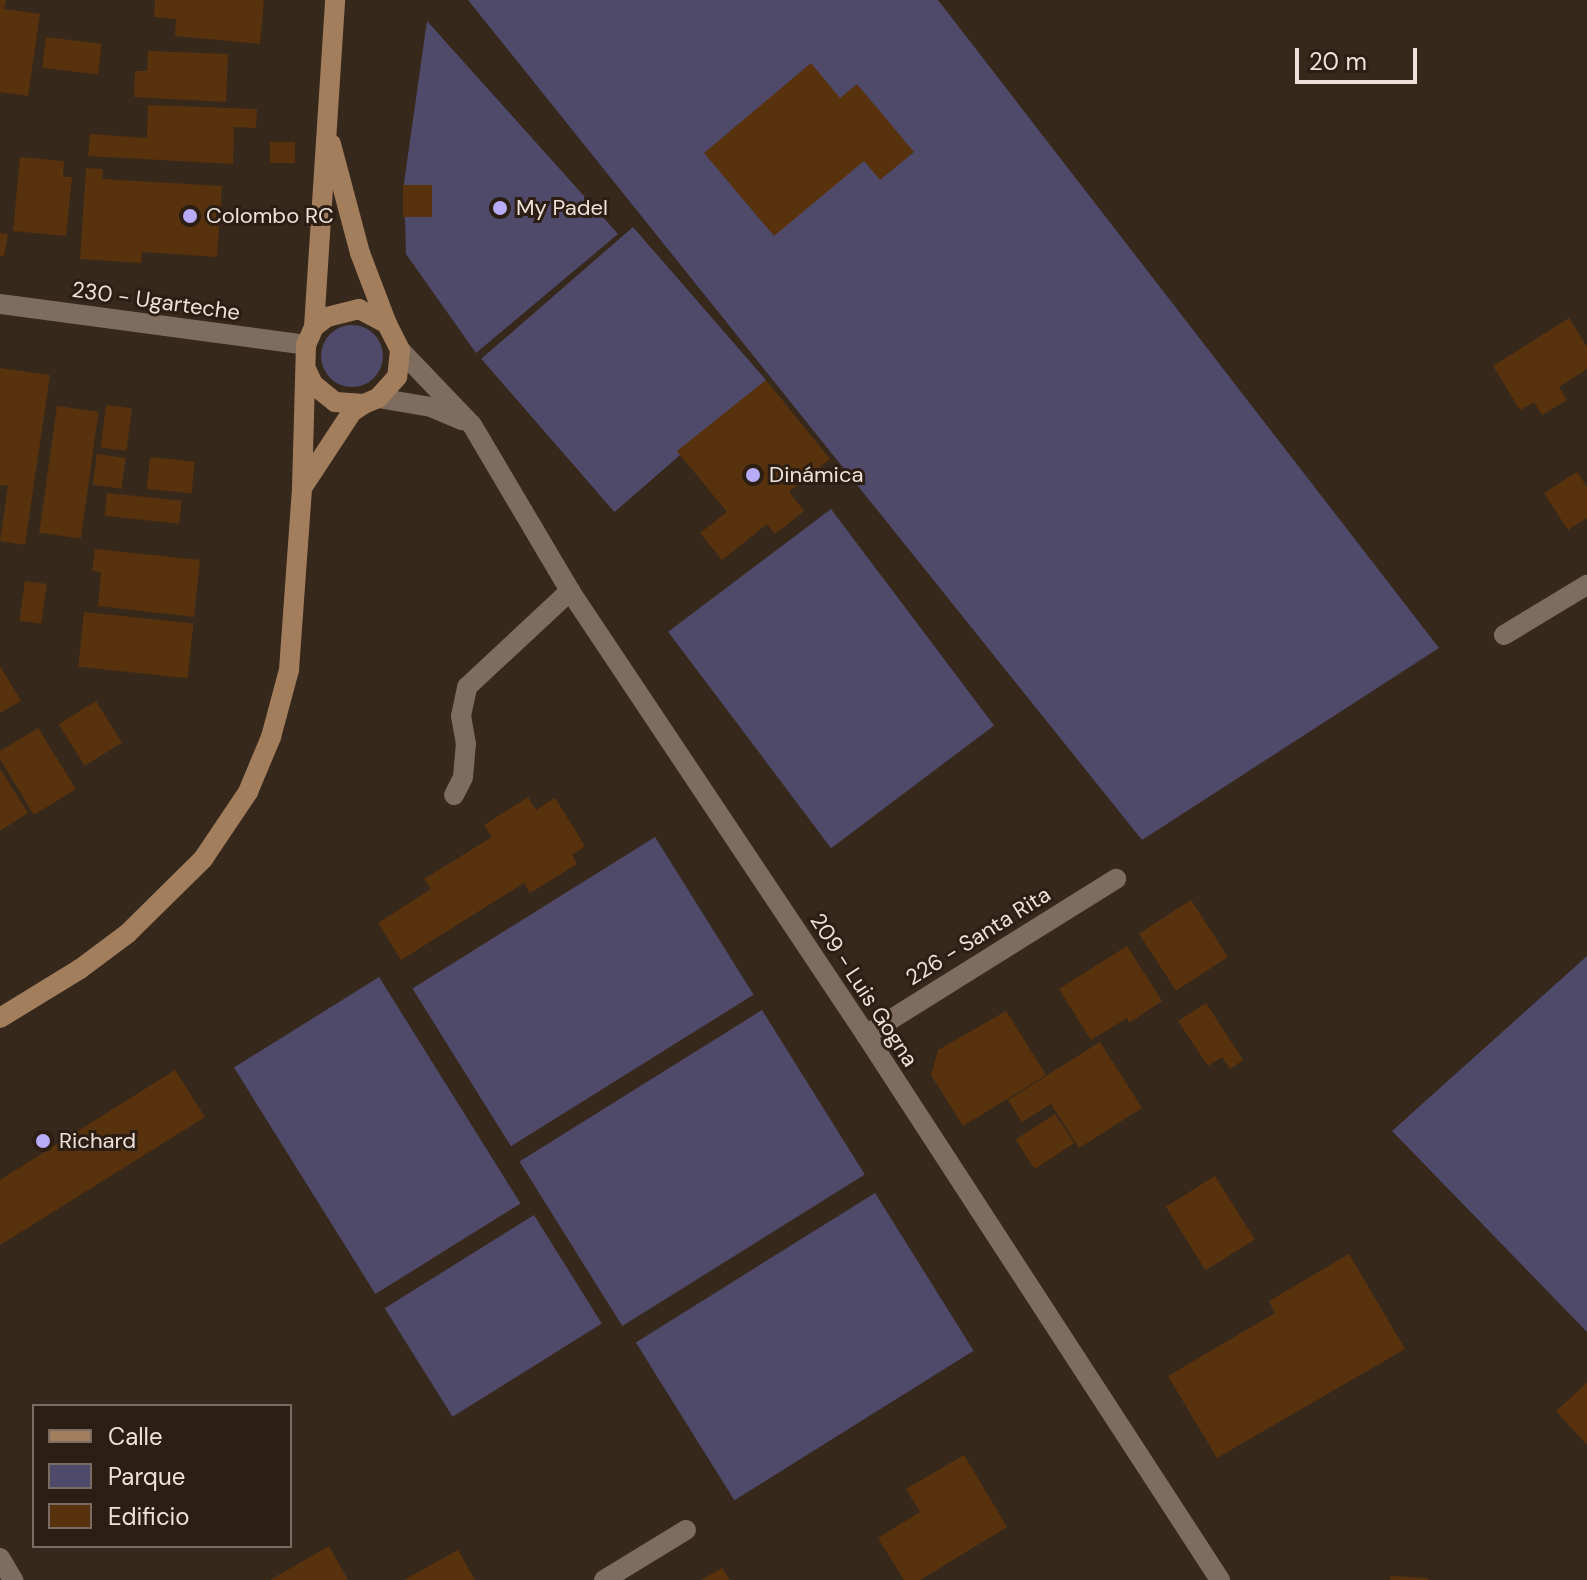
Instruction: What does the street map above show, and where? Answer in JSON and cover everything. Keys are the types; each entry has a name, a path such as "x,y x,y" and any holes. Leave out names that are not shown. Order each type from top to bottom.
{"main road":[{"path":"0,1018 80,969 127,934 203,859 248,792 271,737 289,670 307,371 335,0"},
{"path":"302,488 352,412 371,401 397,377 400,350 360,253 326,128"},
{"path":"310,336 327,317 359,309 387,324"},
{"path":"307,371 313,384 335,402 371,401"}],"street":[{"name":"230 - Ugarteche","path":"0,304 310,336"},
{"name":"209 - Luis Gogna","path":"400,350 472,425 570,591 866,1035 1220,1580"},
{"path":"371,401 431,407 472,425"},
{"path":"1504,635 1587,585"},
{"path":"454,795 463,777 466,744 461,716 467,687 570,591"},
{"name":"226 - Santa Rita","path":"866,1035 1116,879"},
{"path":"604,1580 686,1530"},
{"path":"0,1558 13,1580"}],"green space":[{"path":"468,0 938,0 1439,648 1142,840"},
{"name":"My Padel","path":"427,21 618,234 476,353 406,254 404,183"},
{"path":"633,227 766,380 614,512 481,359"},
{"path":"346,325 358,325 374,334 381,344 381,368 374,378 358,387 346,387 326,373 321,362 321,350 335,330"},
{"path":"831,509 994,725 831,848 668,632"},
{"path":"655,837 754,995 511,1146 412,989"},
{"path":"1587,956 1587,1332 1392,1131"},
{"path":"379,977 520,1203 375,1294 234,1068"},
{"path":"762,1010 865,1175 622,1326 519,1162"},
{"path":"875,1193 974,1351 734,1500 636,1342"},
{"path":"534,1215 602,1324 453,1417 385,1308"}],"building":[{"path":"0,0 6,0 4,9 40,14 28,96 0,92"},
{"path":"155,0 264,0 260,44 175,36 176,19 154,17"},
{"path":"46,37 102,44 98,75 42,68"},
{"path":"148,51 228,54 226,102 134,97 135,71 147,71"},
{"path":"811,63 840,98 857,84 914,152 880,180 864,161 774,236 704,153"},
{"path":"148,105 257,109 256,128 234,127 233,164 88,156 90,134 147,138"},
{"path":"270,142 295,142 295,163 270,163"},
{"path":"20,157 64,161 63,177 72,177 66,236 13,231"},
{"path":"86,168 103,169 102,179 222,186 217,257 142,252 141,263 80,259"},
{"path":"403,185 432,185 432,217 403,217"},
{"path":"0,233 8,234 4,256 0,256"},
{"path":"1569,318 1587,347 1587,369 1559,387 1567,400 1542,415 1534,402 1520,410 1493,366"},
{"path":"0,368 50,375 25,545 0,541 8,486 0,485"},
{"name":"Dinámica","path":"766,380 830,459 789,492 804,511 775,534 767,524 722,560 700,533 727,512 677,451"},
{"path":"106,405 132,408 127,451 101,448"},
{"path":"57,406 99,412 81,539 39,533"},
{"path":"97,454 126,458 121,489 93,485"},
{"path":"150,457 195,462 191,494 147,489"},
{"path":"1577,472 1587,487 1587,518 1568,530 1544,493"},
{"path":"107,493 182,501 179,524 105,516"},
{"path":"95,549 200,560 194,617 98,606 101,572 92,571"},
{"path":"25,581 47,584 41,624 19,621"},
{"path":"84,612 193,623 188,678 78,667"},
{"path":"0,666 21,701 0,713"},
{"path":"96,701 122,743 85,766 59,724"},
{"path":"38,728 76,789 34,815 0,759 0,751"},
{"path":"0,769 28,813 0,831"},
{"path":"528,797 536,810 555,798 585,846 572,855 577,864 530,893 524,883 401,960 378,923 431,889 424,879 492,837 484,825"},
{"path":"1191,900 1228,957 1176,991 1139,934"},
{"path":"1127,946 1162,1001 1129,1023 1127,1018 1091,1040 1059,989"},
{"path":"1206,1003 1243,1060 1230,1069 1222,1057 1208,1066 1178,1021"},
{"path":"1006,1011 1046,1075 963,1126 931,1075 938,1050"},
{"path":"1100,1042 1142,1108 1079,1148 1051,1104 1022,1122 1008,1100"},
{"path":"175,1070 205,1117 0,1245 0,1180"},
{"path":"1055,1114 1074,1143 1035,1169 1016,1140"},
{"path":"1215,1176 1255,1240 1206,1270 1166,1207"},
{"path":"1349,1254 1405,1349 1217,1458 1168,1376 1275,1313 1269,1301"},
{"path":"1587,1383 1587,1445 1556,1411"},
{"path":"964,1455 1007,1527 920,1580 904,1580 878,1538 920,1512 906,1489"},
{"path":"329,1546 348,1580 270,1580"},
{"path":"458,1550 475,1580 404,1580"},
{"path":"722,1568 730,1580 701,1580"},
{"path":"1391,1576 1428,1578 1428,1580 1390,1580"}],"place":[{"name":"My Padel","path":"500,208"},
{"name":"Colombo RC","path":"190,216"},
{"name":"Dinámica","path":"753,475"},
{"name":"Richard","path":"43,1141"}]}
